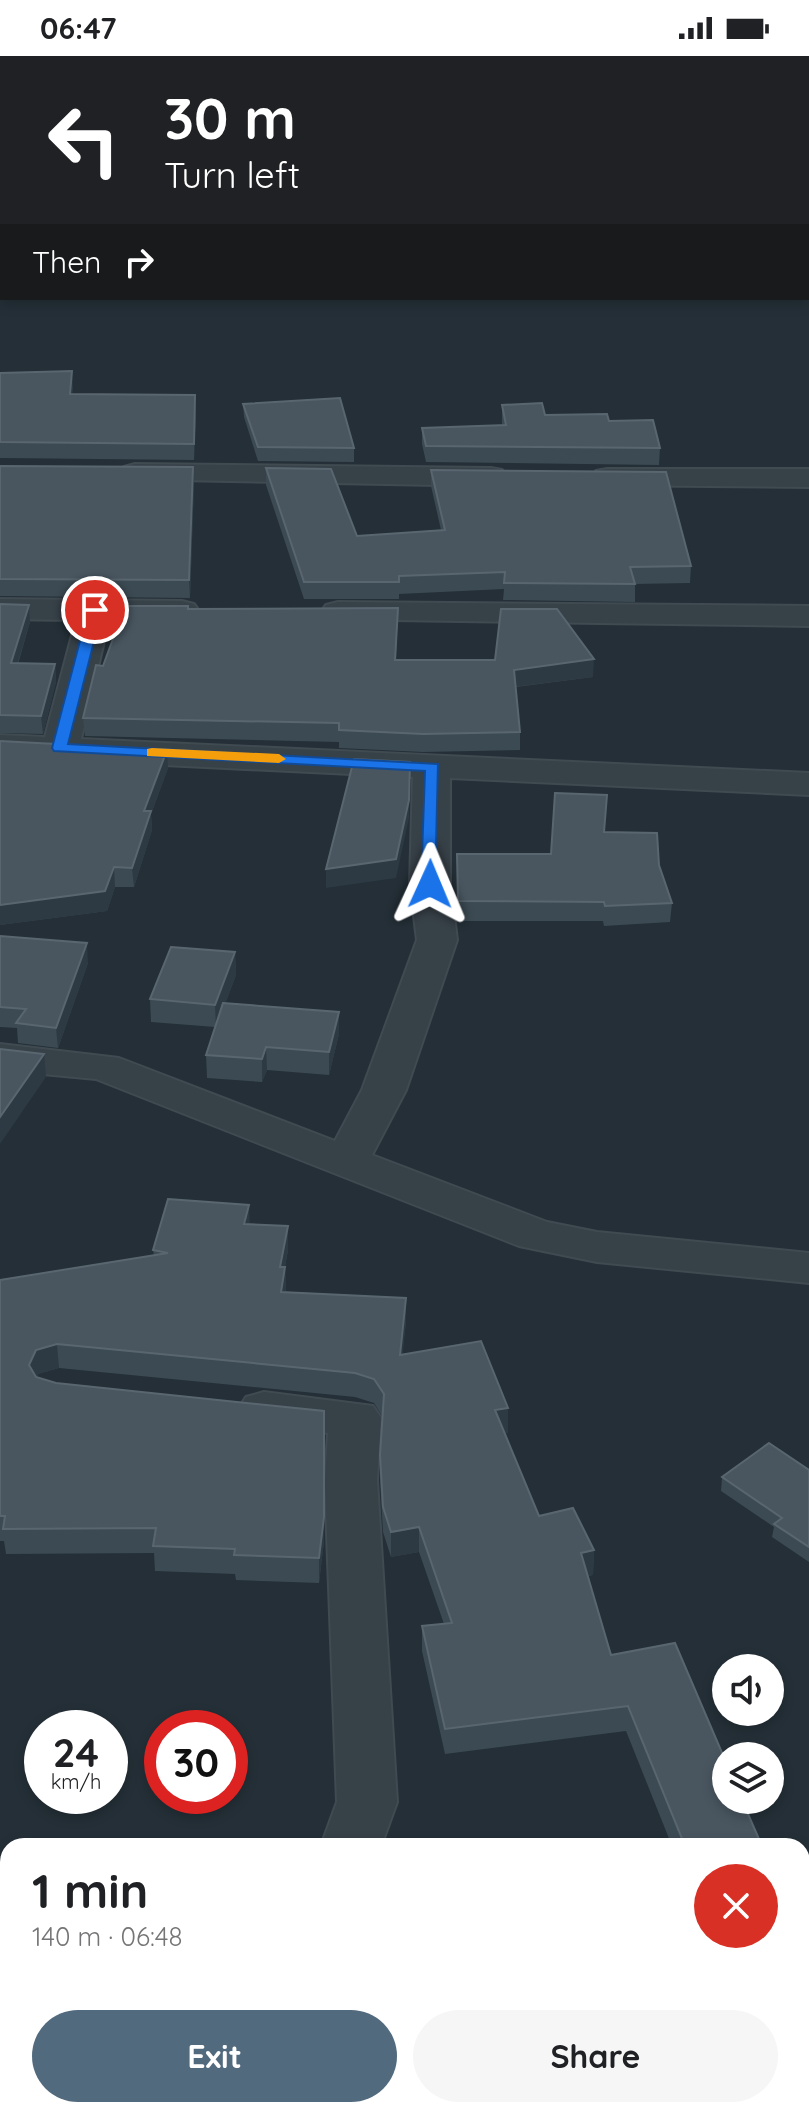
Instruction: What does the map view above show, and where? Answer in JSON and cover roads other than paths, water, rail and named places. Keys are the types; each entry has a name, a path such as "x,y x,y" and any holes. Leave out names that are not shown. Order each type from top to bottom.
{"street":[{"path":"104,472 527,477"},
{"path":"574,477 809,478"},
{"path":"0,609 206,611"},
{"path":"60,748 95,610"},
{"path":"301,612 809,616"},
{"path":"0,746 809,784"},
{"path":"346,1162 384,1090 437,940 430,884 432,767"},
{"path":"0,1057 104,1067 536,1235 597,1247 809,1268"},
{"path":"213,1404 355,1418 351,1480 367,1802 354,1838"}]}
